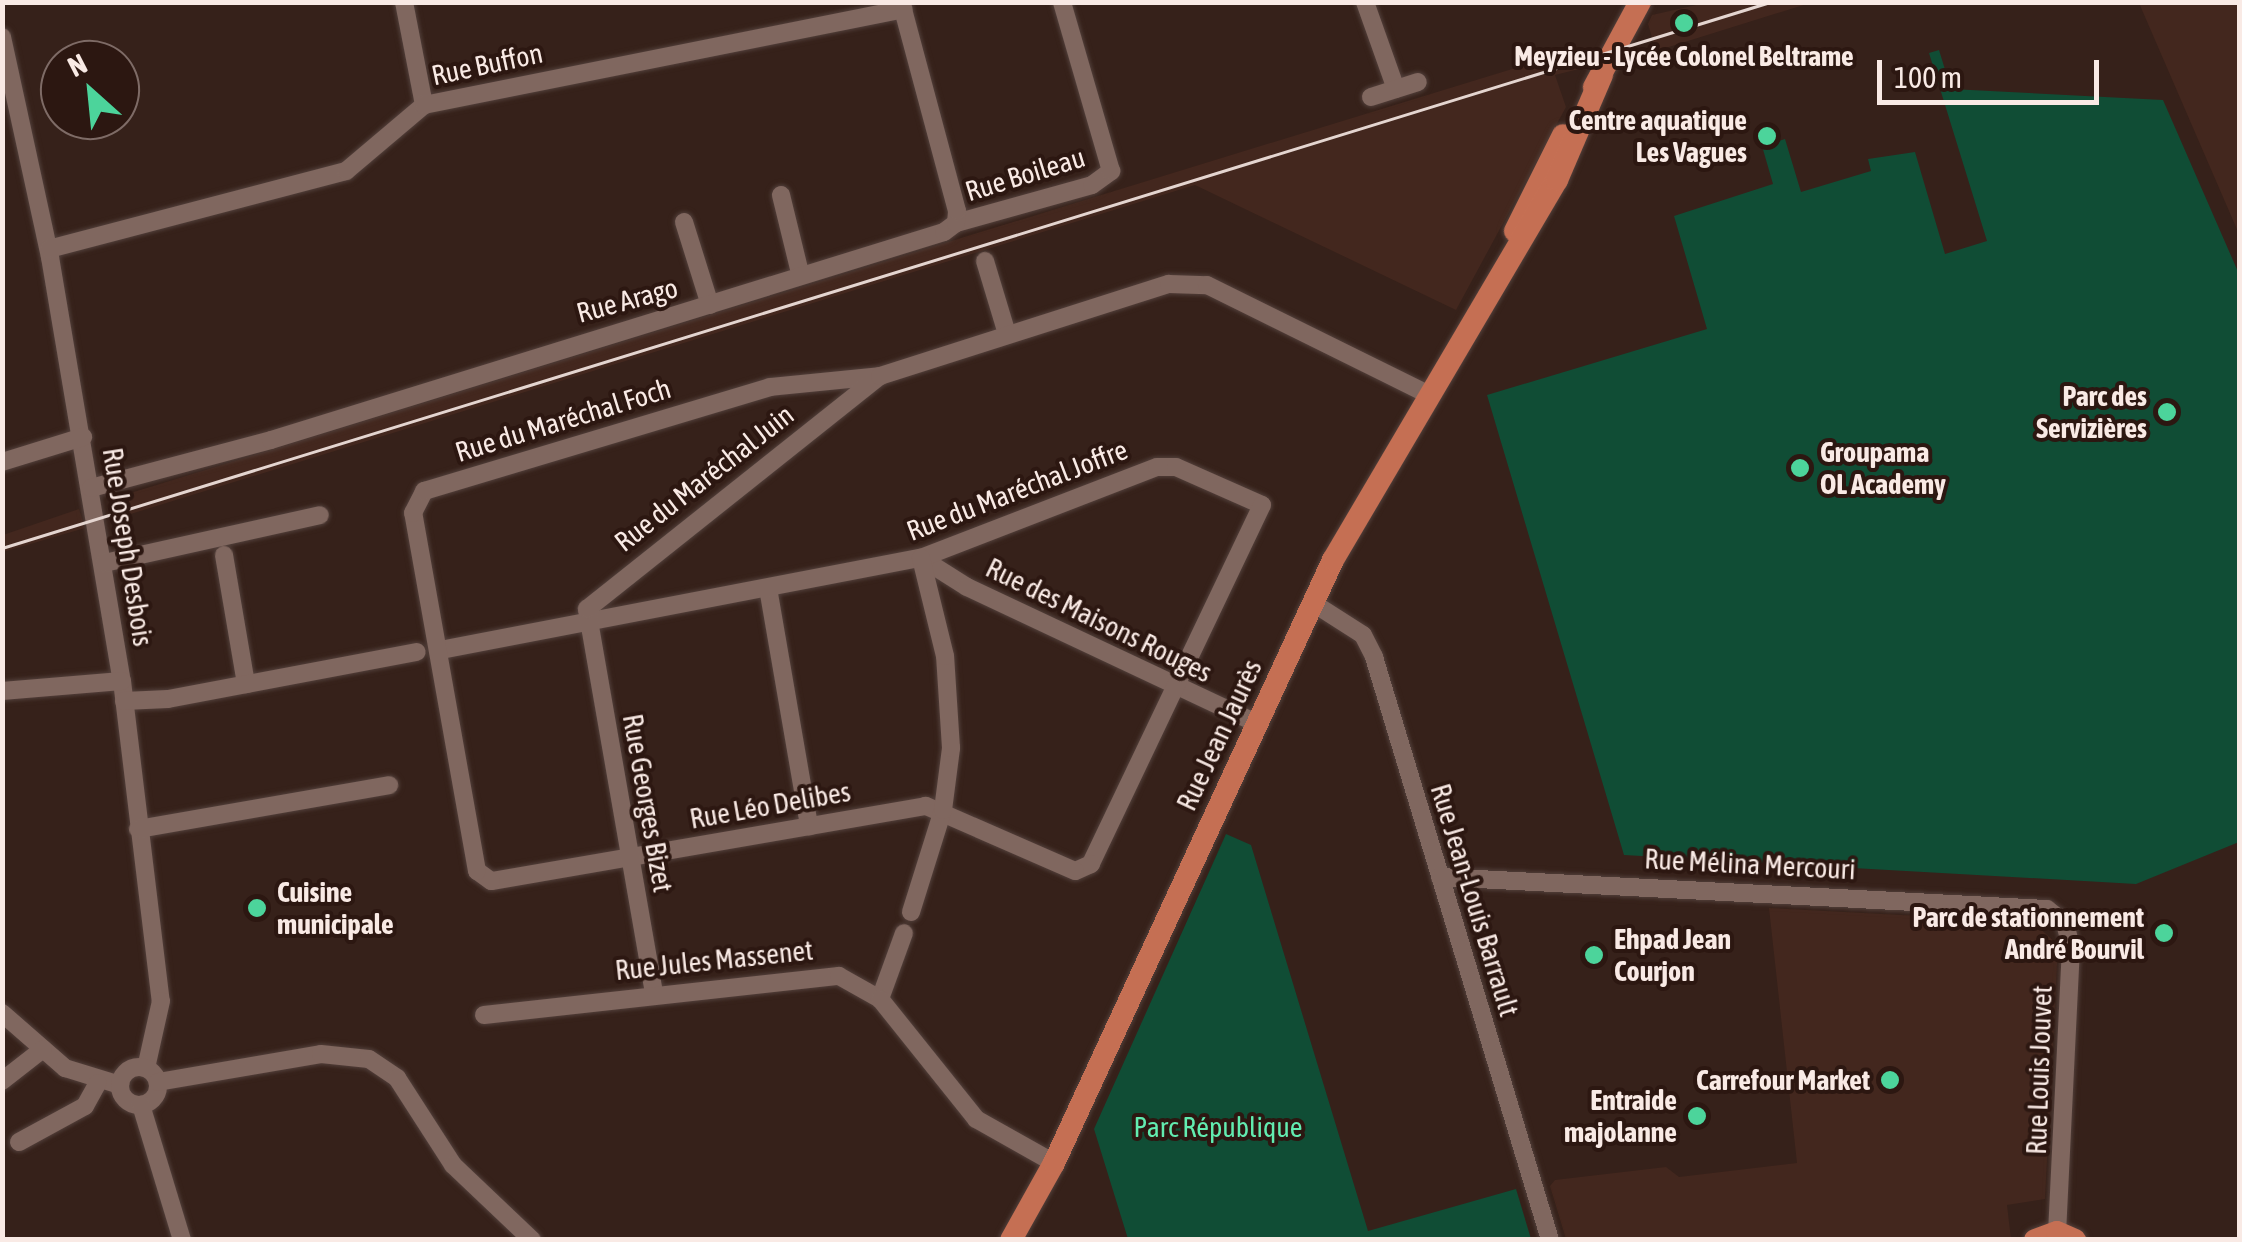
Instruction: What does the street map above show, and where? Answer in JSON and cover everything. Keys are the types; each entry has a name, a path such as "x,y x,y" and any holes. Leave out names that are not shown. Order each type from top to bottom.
{"main road":[{"name":"Rue Jean Jaurès","path":"1011,1240 1054,1163 1313,603 1502,266 1528,200 1640,2"}],"street":[{"path":"404,2 424,106"},
{"name":"Rue Boileau","path":"956,223 1092,185 1111,171 1062,2"},
{"path":"1365,2 1396,89"},
{"path":"902,6 956,223"},
{"name":"Rue Buffon","path":"48,248 346,171 424,106 902,6"},
{"name":"Rue Joseph Desbois","path":"2,38 7,79 48,248 84,438 122,681 161,1001 152,1075"},
{"path":"1372,97 1418,82"},
{"path":"782,195 800,273"},
{"path":"684,222 710,305"},
{"name":"Rue Arago","path":"92,488 710,305 800,273 922,240 956,223"},
{"path":"984,261 1006,334"},
{"name":"Rue du Maréchal Juin","path":"586,622 593,600 880,376 1169,284 1207,285 1430,395"},
{"name":"Rue du Maréchal Foch","path":"441,650 413,513 424,491 770,387 880,376"},
{"path":"2,462 84,438"},
{"name":"Rue du Maréchal Joffre","path":"586,622 920,558 1157,467 1176,466 1262,505 1174,687"},
{"path":"104,563 320,515"},
{"path":"224,554 246,684"},
{"path":"911,912 943,810 952,748 945,656 920,558"},
{"name":"Rue des Maisons Rouges","path":"920,558 1174,687 1258,724"},
{"path":"768,588 810,826"},
{"name":"Rue Jean-Louis Barrault","path":"1313,603 1354,627 1369,645 1550,1240"},
{"path":"441,650 586,622"},
{"name":"Rue Georges Bizet","path":"586,622 654,994"},
{"name":"Rue Léo Delibes","path":"441,650 476,871 491,881 926,806 943,810 1075,871 1091,864 1174,687"},
{"path":"124,700 246,684 417,652"},
{"path":"2,691 122,681"},
{"path":"138,828 389,786"},
{"name":"Rue Mélina Mercouri","path":"1440,877 2037,906 2056,914"},
{"name":"Rue Louis Jouvet","path":"2056,914 2071,947 2056,1237"},
{"path":"880,999 904,934"},
{"name":"Rue Jules Massenet","path":"484,1015 839,976 880,999 976,1119 1054,1163"},
{"path":"2,1013 43,1049 98,1083 120,1085"},
{"path":"2,1081 43,1049"},
{"path":"152,1075 152,1100 141,1105 124,1098 120,1085 128,1070 152,1075 321,1054 369,1059 410,1095 453,1165 532,1240"},
{"path":"20,1142 85,1106 98,1083"},
{"path":"141,1105 182,1240"}],"shaded area":[{"path":"1705,3 1810,3 1656,51 1648,24 1652,15"},
{"path":"2139,3 2239,3 2239,234"},
{"path":"1577,49 1583,68 1555,75 1566,107 1456,310 1195,185 121,517 114,498"},
{"path":"79,509 85,528 3,552 3,535"},
{"path":"1769,908 2033,922 2058,945 2045,1199 2007,1205 2011,1239 1566,1239 1550,1186 1555,1180 1666,1167 1679,1177 1797,1163"}],"green space":[{"name":"Groupama OL Academy","path":"1939,50 1951,89 2163,100 2239,274 2239,842 2136,884 1624,855 1487,395 1707,329 1674,216 1773,184 1762,146 1785,139 1801,192 1871,171 1868,159 1915,152 1945,254 1987,241 1929,53"},
{"name":"Parc République","path":"1226,834 1251,845 1368,1231 1516,1189 1531,1239 1128,1239 1094,1129"}],"tram line":[{"path":"2,548 1770,2"}],"place":[{"name":"Meyzieu - Lycée Colonel Beltrame","path":"1684,23"},
{"name":"Centre aquatique Les Vagues","path":"1767,136"},
{"name":"Parc des Servizières","path":"2167,412"},
{"name":"Groupama OL Academy","path":"1800,468"},
{"name":"Cuisine municipale","path":"257,908"},
{"name":"Parc de stationnement André Bourvil","path":"2164,933"},
{"name":"Ehpad Jean Courjon","path":"1594,955"},
{"name":"Carrefour Market","path":"1890,1080"},
{"name":"Entraide majolanne","path":"1697,1116"}]}
